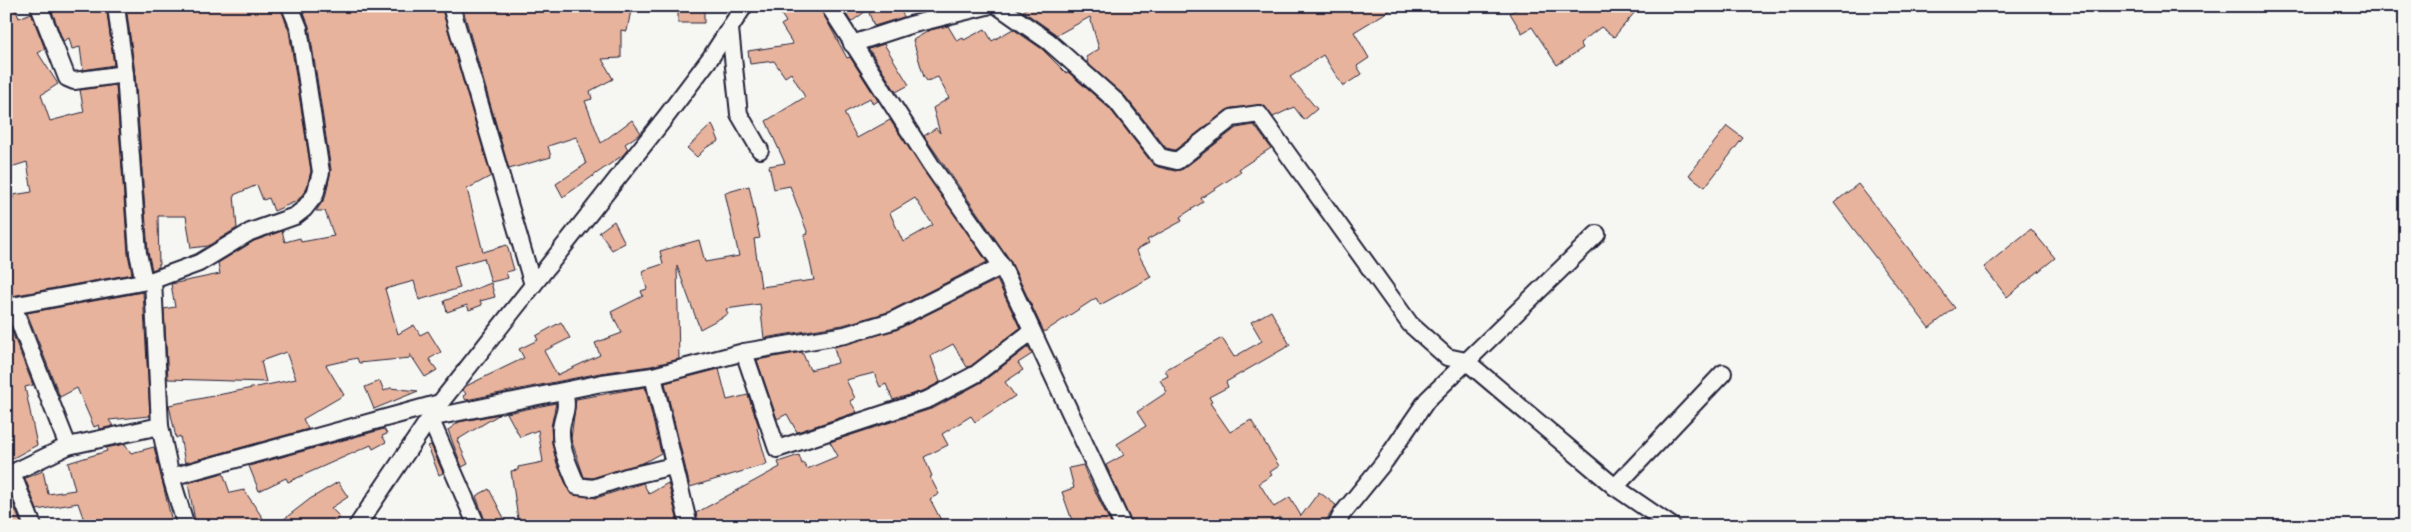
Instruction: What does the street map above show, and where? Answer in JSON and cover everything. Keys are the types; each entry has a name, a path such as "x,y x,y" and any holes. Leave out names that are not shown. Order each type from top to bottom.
{"street":[{"path":"39,6 67,78 74,81 125,74"},
{"path":"116,6 125,74 138,252 149,280 160,426 171,477 186,526"},
{"path":"68,446 10,306 149,280 199,263 250,232 295,216 304,209 315,195 321,172 299,28 290,6"},
{"path":"451,6 532,285"},
{"path":"357,526 440,403 712,57 744,6"},
{"path":"829,6 931,165 1002,266 1031,332 1123,526"},
{"path":"852,44 910,26 987,6"},
{"path":"998,6 1048,41 1117,102 1160,157 1177,161 1232,118 1259,114 1410,324 1447,357 1466,361 1615,487 1672,526"},
{"path":"730,29 739,114 760,150"},
{"path":"1336,526 1342,514 1385,461 1427,400 1597,234"},
{"path":"430,418 602,383 653,376 744,352 845,335 892,321 1002,266"},
{"path":"744,352 777,450 930,399 976,374 1031,332"},
{"path":"1615,487 1723,373"},
{"path":"653,376 689,526"},
{"path":"564,392 568,405 560,433 568,465 577,486 593,488 626,477 674,466"},
{"path":"171,477 440,403"},
{"path":"430,418 477,526"},
{"path":"33,526 9,474 68,446 160,426"}],"building":[{"path":"6,6 14,6 19,18 31,13 45,49 38,53 58,84 41,95 50,121 84,112 80,90 116,85 128,254 132,274 6,297 6,200 13,199 13,195 32,192 27,162 11,167 6,153"},
{"path":"50,6 106,6 114,65 83,70 80,47 72,49 69,38 63,41"},
{"path":"126,6 280,6 289,31 311,171 306,190 297,201 274,211 269,198 263,200 257,185 234,195 237,228 208,246 191,248 186,216 158,216 159,267 152,270 148,252 135,73"},
{"path":"301,6 372,6 375,12 388,6 441,6 491,176 467,189 483,252 507,245 514,270 506,272 508,278 491,282 484,258 454,266 460,288 419,300 414,281 385,289 398,334 414,325 420,335 428,331 441,352 429,359 437,370 425,377 410,354 410,358 359,363 357,358 326,365 344,395 303,419 308,429 185,463 180,436 176,438 169,405 296,379 286,352 261,361 266,382 168,379 164,309 175,307 171,284 220,274 218,263 254,241 282,231 285,242 300,238 301,242 334,236 325,211 316,211 325,198 331,170 309,26"},
{"path":"462,6 494,6 496,12 510,6 607,6 631,10 627,31 621,30 621,58 602,59 613,79 590,91 592,99 585,101 601,143 632,120 641,133 625,144 628,149 623,155 563,197 556,184 586,164 576,137 548,146 551,157 509,169"},
{"path":"794,6 819,6 847,58 850,57 878,101 873,104 870,98 844,113 857,138 890,120 987,262 888,312 843,325 764,338 760,304 726,309 728,314 700,329 677,266 679,359 651,366 600,373 466,400 463,396 466,394 463,390 466,386 524,358 519,349 538,340 536,336 561,322 570,338 544,351 557,375 600,355 595,343 622,333 611,312 643,296 641,291 647,289 642,271 663,264 660,251 699,240 705,262 739,256 725,193 749,186 760,238 754,239 761,287 814,280 804,235 808,234 790,186 774,189 769,166 785,163 766,121 805,97 791,73 785,77 774,61 750,64 748,51 793,44 781,25 786,22 781,14","holes":["915,198 933,225 903,242 890,213"]},
{"path":"841,6 873,6 851,22"},
{"path":"885,6 899,6 904,17 874,26 869,13"},
{"path":"1030,6 1397,6 1354,32 1369,58 1357,66 1362,74 1343,86 1323,55 1290,77 1317,109 1304,120 1294,107 1273,117 1262,105 1231,108 1175,150 1166,148 1125,96 1086,62 1088,61 1086,57 1099,49 1090,17 1057,35 1023,11"},
{"path":"1522,6 1640,6 1614,37 1601,27 1580,43 1583,48 1557,65 1532,27 1522,33 1510,13"},
{"path":"678,7 704,8 704,23 678,23"},
{"path":"948,26 957,41 963,38 964,40 985,29 992,41 1013,29 1042,49 1066,73 1068,72 1110,109 1152,163 1158,167 1175,171 1183,169 1236,128 1254,125 1271,148 1239,169 1241,172 1201,198 1203,202 1180,217 1182,221 1147,240 1149,243 1136,250 1151,277 1100,305 1096,298 1044,332 1010,260 924,136 936,128 940,133 933,108 949,98 938,77 927,81 924,77 913,40 930,30"},
{"path":"884,44 909,85 896,92 869,49"},
{"path":"712,124 719,141 707,147 697,157 687,148"},
{"path":"1727,126 1743,138 1705,187 1689,175"},
{"path":"1858,184 1955,308 1929,328 1834,203"},
{"path":"614,221 625,243 612,250 599,232"},
{"path":"2031,229 2055,258 2007,297 1984,267"},
{"path":"997,280 1020,328 971,366 967,367 953,344 931,356 940,382 925,390 893,400 886,384 880,387 874,373 846,380 855,398 850,401 857,412 797,432 787,414 777,419 757,360 802,352 810,370 838,363 834,347 896,330"},
{"path":"491,283 495,297 480,301 482,305 469,310 467,305 447,312 444,301"},
{"path":"143,292 150,416 109,420 113,426 100,429 99,425 94,427 77,388 60,397 27,313"},
{"path":"1271,311 1290,345 1226,382 1228,387 1209,397 1212,402 1210,403 1230,432 1251,420 1279,466 1270,472 1272,475 1259,483 1274,507 1290,497 1301,516 1319,492 1336,505 1331,513 1322,526 1293,526 1291,522 1285,526 1280,517 1265,526 1133,526 1106,465 1124,455 1117,444 1146,426 1137,412 1167,392 1160,380 1168,376 1165,370 1222,338 1234,357 1262,341 1251,322"},
{"path":"6,317 33,385 25,387 37,445 6,462"},
{"path":"1028,347 1032,354 1018,363 1023,370 1005,382 1015,396 975,422 971,416 942,434 948,445 924,457 932,476 930,477 939,494 930,499 944,526 699,526 696,513 780,467 778,462 799,455 802,464 804,463 807,469 838,456 830,442 934,408 982,382"},
{"path":"719,369 727,400 748,395 759,427 757,428 767,464 690,487 665,383"},
{"path":"380,381 384,391 390,388 418,391 374,409 365,387"},
{"path":"645,387 661,453 645,462 592,478 584,477 571,439 576,399"},
{"path":"556,403 551,427 552,443 557,464 570,493 596,498 643,483 649,494 668,483 679,526 519,526 511,471 518,470 518,467 543,462 538,430 520,437 507,413"},
{"path":"500,414 457,440 468,464 462,467 448,430 459,422"},
{"path":"384,429 387,434 382,436 386,442 373,449 371,445 288,482 286,478 259,491 249,466"},
{"path":"125,444 131,453 154,447 173,526 86,526 78,503 37,510 25,478 43,471 48,494 75,490 68,463 107,451 106,448"},
{"path":"431,445 443,473 439,475 428,446"},
{"path":"1083,465 1112,526 1074,526 1062,492 1074,488 1069,468"},
{"path":"223,473 230,493 244,490 268,526 196,526 188,483"},
{"path":"338,482 348,497 331,508 340,517 330,526 275,526 310,499"},
{"path":"6,486 22,526 6,526"},
{"path":"489,489 508,526 487,526 476,496"}]}
